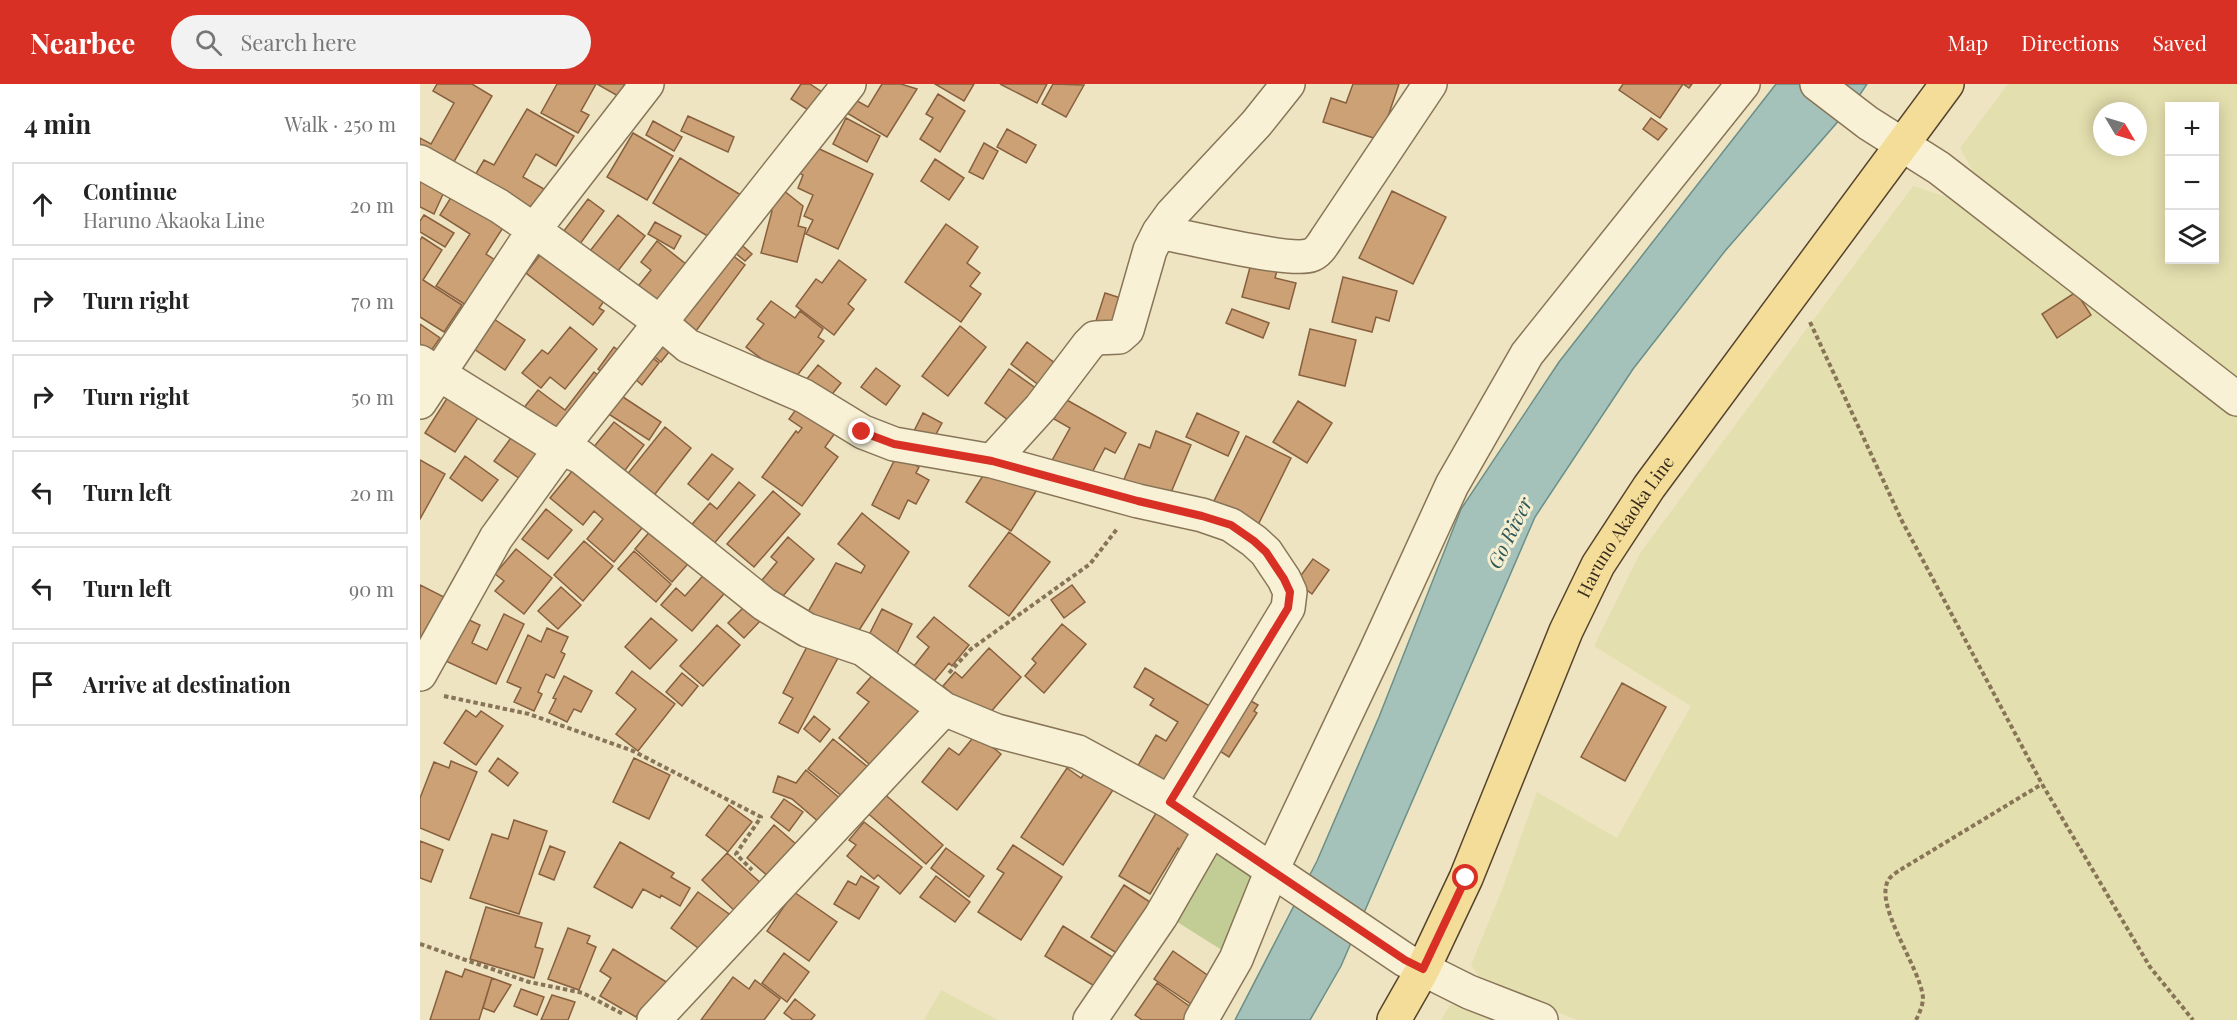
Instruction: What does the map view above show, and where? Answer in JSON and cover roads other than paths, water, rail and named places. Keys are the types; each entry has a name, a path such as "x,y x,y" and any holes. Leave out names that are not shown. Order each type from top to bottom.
{"main road":[{"name":"Haruno Akaoka Line","path":"1394,1020 1423,969 1466,878 1566,632 1598,565 1649,488 1947,84"}],"street":[{"path":"420,402 429,369 647,84"},
{"path":"431,685 496,538 561,448 849,84"},
{"path":"992,461 1041,407 1095,338 1119,337 1127,330 1150,250 1159,232 1172,214 1256,124 1288,84"},
{"path":"1159,232 1265,252 1300,257 1314,255 1430,84"},
{"path":"1201,1020 1236,959 1272,870 1452,485 1527,354 1743,84"},
{"path":"1817,84 1868,123 1939,168 2237,399"},
{"path":"420,162 499,206 534,230 661,323 688,346 804,396 862,432 894,444 992,461 1202,516 1231,525 1254,541 1266,552 1284,579 1290,592 1288,608 1170,802"},
{"path":"429,369 561,448 581,457 764,604 807,630 863,649 936,702 997,731 1078,752 1170,802 1405,960 1469,992 1541,1020"},
{"path":"639,1017 774,891 936,702"},
{"path":"1090,1020 1161,916 1211,829"}],"water":[{"name":"Go River","path":"1776,84 1867,84 1855,102 1725,251 1633,369 1535,517 1341,966 1310,1020 1235,1020 1317,861 1379,717 1461,509 1559,362"}]}
